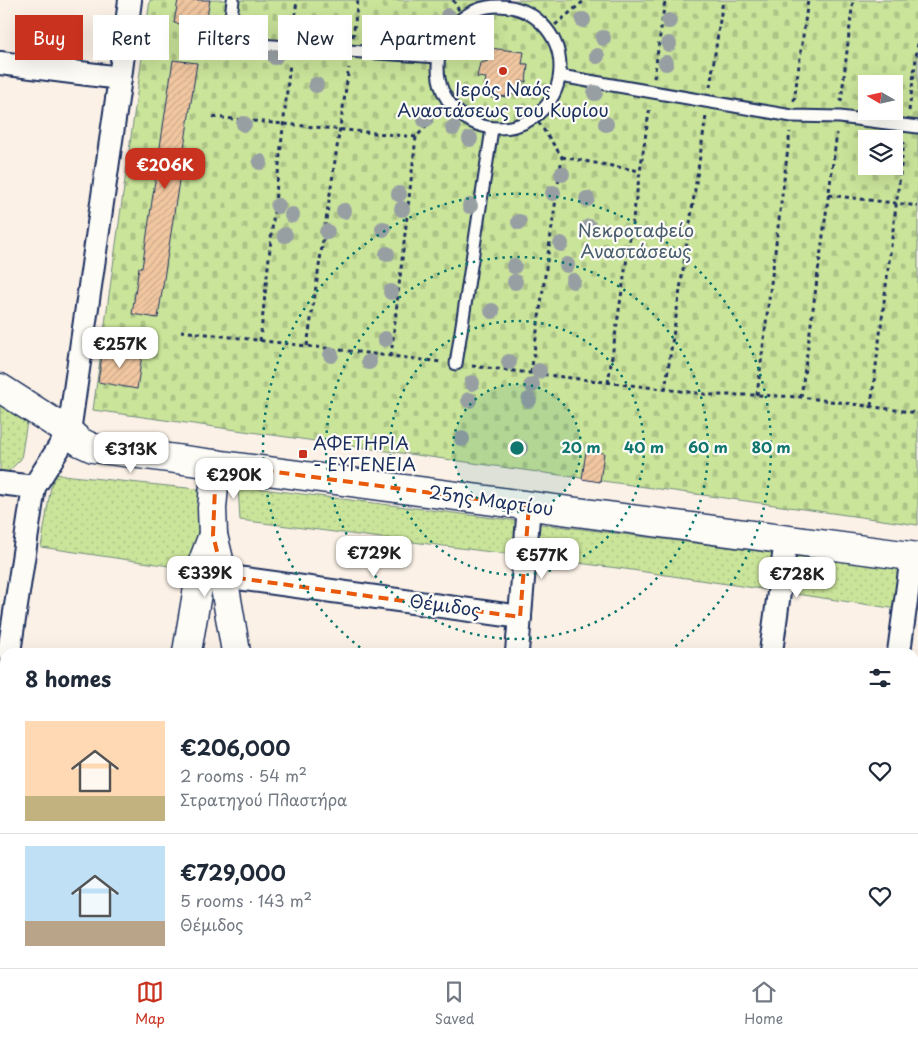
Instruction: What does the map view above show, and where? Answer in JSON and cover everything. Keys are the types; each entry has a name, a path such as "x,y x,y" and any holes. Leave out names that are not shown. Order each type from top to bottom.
{"street":[{"path":"10,648 34,487 69,432 130,0"},
{"path":"0,63 120,78"},
{"name":"25ης Μαρτίου","path":"0,388 69,432 80,442 93,448 915,556"},
{"path":"216,464 212,508 213,535 223,576 235,648"},
{"path":"0,483 34,487"},
{"path":"517,648 529,506"},
{"path":"188,648 202,564 213,535"},
{"path":"772,648 786,540"},
{"path":"900,648 915,556"},
{"name":"Θέμιδος","path":"223,576 520,617"}],"lane":[{"path":"233,0 228,43 278,46"},
{"path":"438,60 439,82 449,103 466,120 492,129 513,127 535,117 551,99 560,76 559,52 549,30 531,14 510,3 484,7 466,15"},
{"path":"560,76 792,116 840,117 912,127"},
{"path":"456,364 492,129"}],"path":[{"path":"295,15 297,0"},
{"path":"352,45 358,0"},
{"path":"453,0 461,15"},
{"path":"549,30 585,0"},
{"path":"608,383 665,0"},
{"path":"665,390 723,0"},
{"path":"757,395 808,0"},
{"path":"801,397 840,117 853,0"},
{"path":"871,406 897,204 912,127 918,43"},
{"path":"260,341 290,60"},
{"path":"308,346 350,60"},
{"path":"390,356 416,137 449,103"},
{"path":"213,117 416,137"},
{"path":"531,373 562,157 535,117"},
{"path":"562,157 640,171"},
{"path":"829,195 918,206"},
{"path":"181,331 665,390 713,395 801,397 918,413"}],"highlighted area":[{"path":"216,464 529,506 520,617 223,576 213,535"}],"green space":[{"name":"Νεκροταφείο Αναστάσεως","path":"150,0 918,0 918,525 93,410 142,60 169,60 169,15 148,15"},
{"path":"0,390 29,409 21,459 9,471 0,475"},
{"path":"53,474 197,489 203,509 190,569 41,547"},
{"path":"238,486 918,571 918,612 625,569 240,520"}],"building":[{"path":"178,0 210,0 207,15 179,15 179,24 174,23"},
{"name":"Ιερός Ναός Αναστάσεως του Κυρίου","path":"494,49 524,52 522,64 528,64 526,82 520,81 518,95 507,94 506,97 501,96 499,99 485,96 486,78 477,77 480,63 494,60"},
{"path":"173,60 197,63 158,318 132,314 139,267 142,268"},
{"path":"103,349 142,355 137,389 98,382"},
{"path":"586,451 604,453 600,482 582,479"}],"place":[{"name":"Ιερός Ναός Αναστάσεως του Κυρίου","path":"503,71"},
{"name":"ΑΦΕΤΗΡΙΑ - ΕΥΓΕΝΕΙΑ","path":"303,454"}]}
